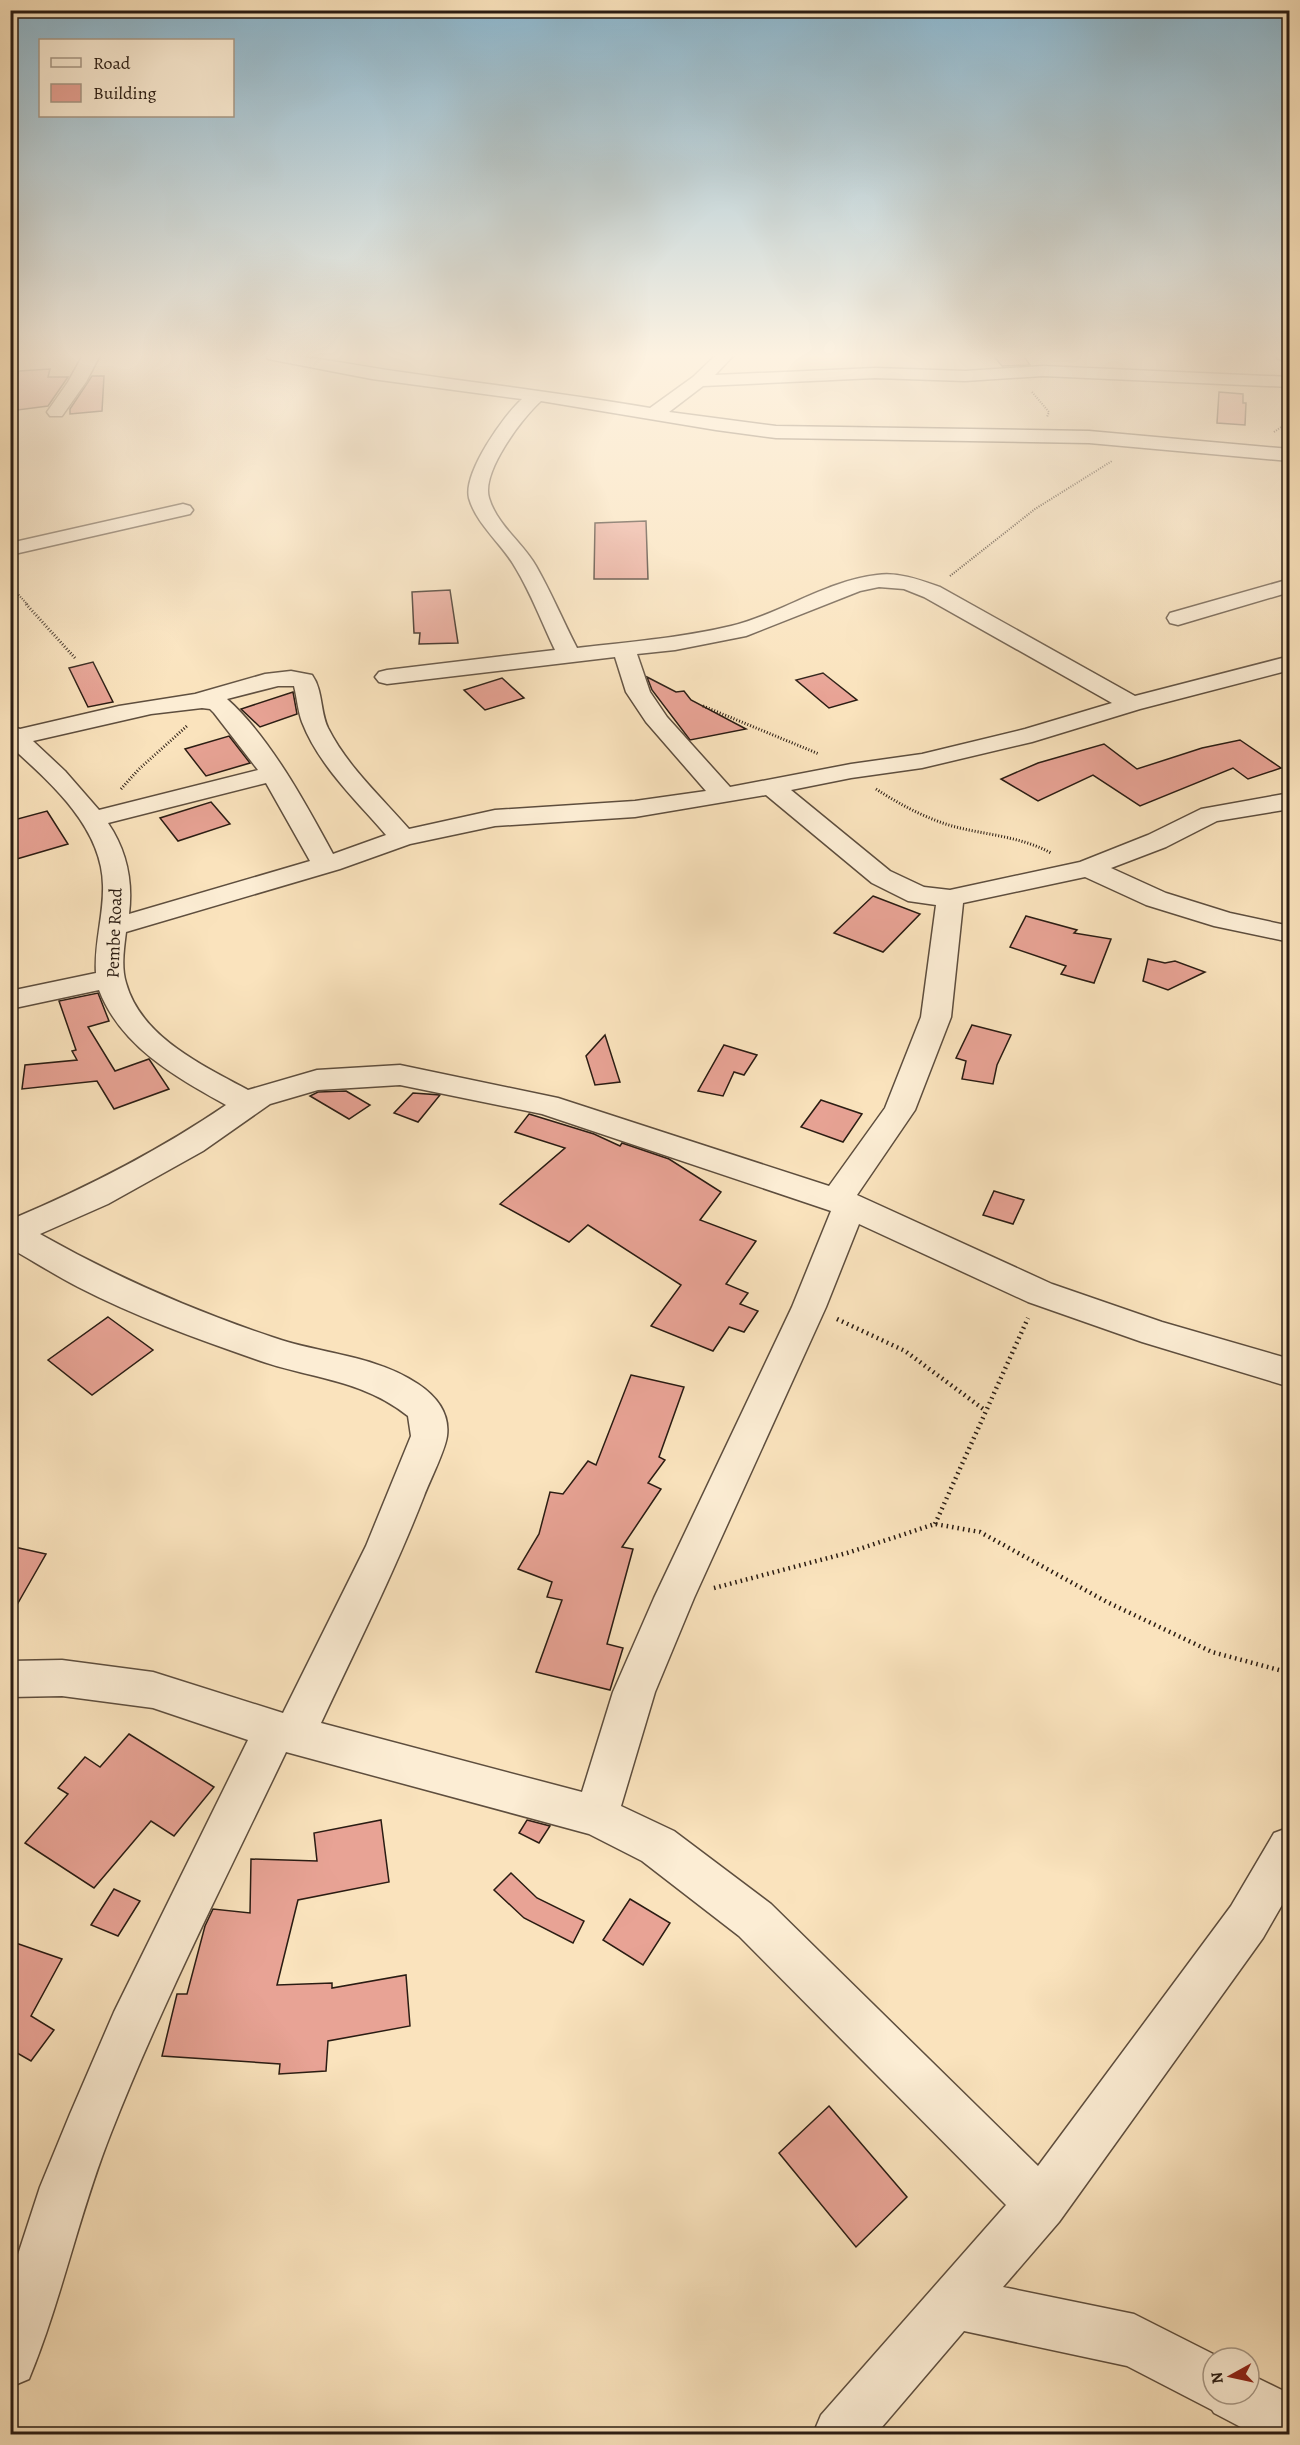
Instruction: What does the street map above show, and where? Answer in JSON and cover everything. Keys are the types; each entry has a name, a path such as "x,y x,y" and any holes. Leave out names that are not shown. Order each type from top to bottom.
{"street":[{"path":"484,469 478,481 479,498 491,521 525,565 569,655"},
{"path":"10,549 183,510"},
{"path":"387,677 675,643 738,631 854,585 879,582 908,583 932,592 1132,704"},
{"path":"1178,618 1290,585"},
{"path":"623,648 638,692 658,722 724,796"},
{"path":"114,927 326,864 403,838 495,818 635,809 724,796 847,772 922,761 1021,738 1132,704 1290,663"},
{"path":"16,745 150,707 210,701 266,680 294,678 304,680 308,692 308,707 318,731 347,772 403,838"},
{"path":"210,701 246,736 293,804 326,864"},
{"name":"Pembe Road","path":"16,745 103,817 118,893 109,979 120,1008 139,1031 178,1065 249,1104"},
{"path":"103,817 273,774"},
{"path":"771,787 881,877 918,895 950,898 1082,869 1156,842 1210,814 1290,801"},
{"path":"1082,869 1156,899 1224,920 1290,934"},
{"path":"596,1816 634,1692 674,1598 809,1307 843,1202 900,1110 936,1017 950,898"},
{"path":"10,1000 109,979"},
{"path":"11,1234 97,1196 192,1143 259,1097 317,1080 400,1075 547,1105 843,1202 1040,1293 1154,1333 1290,1373"},
{"path":"10,2360 61,2199 124,2045 284,1732 385,1546 429,1436 425,1409 404,1393 367,1375 268,1350 152,1306 90,1278 11,1234"},
{"path":"10,1679 62,1678 153,1690 284,1732 596,1816 658,1846 755,1920 1041,2204"},
{"path":"840,2434 1041,2204 1247,1922 1290,1848"},
{"path":"954,2303 1134,2341 1201,2377"},
{"path":"1256,2406 1290,2424"}],"path":[{"path":"932,592 963,564 1035,509 1100,469"},
{"path":"10,577 15,591 75,658"},
{"path":"103,817 118,792 197,717 210,701"},
{"path":"703,706 819,754 911,810 950,825 1046,850 1082,869"},
{"path":"935,1524 1040,1293"},
{"path":"809,1307 905,1351 986,1411"},
{"path":"674,1598 847,1553 935,1524 980,1532 1107,1602 1212,1652 1290,1673"}],"building":[{"path":"646,521 648,579 594,579 595,523"},
{"path":"450,590 458,643 419,644 420,633 414,633 412,592"},
{"path":"93,662 113,702 88,707 69,668"},
{"path":"823,673 857,700 829,708 796,680"},
{"path":"647,677 676,692 684,691 691,700 746,729 690,740 652,690"},
{"path":"502,678 524,698 485,710 464,690"},
{"path":"293,692 297,714 260,727 241,709"},
{"path":"229,736 250,763 206,776 185,749"},
{"path":"1240,740 1281,768 1248,779 1233,768 1140,806 1093,775 1038,801 1001,779 1038,763 1104,744 1137,769 1202,748"},
{"path":"211,802 230,824 178,841 160,818"},
{"path":"47,811 68,844 10,861 10,821"},
{"path":"873,896 920,914 883,952 834,933"},
{"path":"1026,916 1077,930 1074,933 1111,939 1094,983 1061,974 1066,966 1010,947"},
{"path":"1148,959 1165,963 1175,961 1205,972 1168,990 1143,981"},
{"path":"98,993 109,1021 88,1027 115,1071 149,1059 169,1089 114,1109 97,1081 22,1089 25,1065 77,1060 72,1051 76,1050 59,1001"},
{"path":"972,1025 1011,1035 997,1065 993,1084 962,1079 966,1061 956,1058"},
{"path":"605,1035 620,1082 595,1085 586,1056"},
{"path":"724,1045 757,1055 744,1075 734,1072 723,1096 698,1091"},
{"path":"346,1091 370,1105 349,1119 310,1096 318,1092"},
{"path":"413,1093 440,1095 418,1122 394,1113"},
{"path":"821,1100 862,1114 843,1142 801,1127"},
{"path":"529,1114 594,1134 620,1146 622,1143 669,1159 721,1192 700,1220 756,1241 726,1284 748,1293 740,1304 758,1311 744,1332 729,1327 713,1351 651,1326 681,1285 588,1225 569,1242 500,1204 565,1148 515,1132"},
{"path":"994,1191 1024,1200 1013,1224 983,1215"},
{"path":"108,1317 153,1350 92,1395 48,1360"},
{"path":"631,1375 684,1387 659,1457 665,1460 648,1483 661,1489 622,1547 633,1549 607,1644 623,1648 610,1690 536,1672 562,1600 547,1597 552,1582 518,1569 539,1534 550,1492 563,1494 588,1461 596,1465"},
{"path":"10,1546 46,1554 10,1617"},
{"path":"129,1734 214,1787 174,1836 151,1821 94,1888 25,1843 68,1794 58,1788 85,1757 100,1767"},
{"path":"381,1820 389,1882 298,1900 277,1985 332,1983 332,1988 406,1975 410,2026 328,2041 326,2071 279,2074 280,2064 162,2056 177,1994 187,1994 205,1926 213,1909 250,1913 251,1859 317,1861 314,1833"},
{"path":"527,1820 550,1826 539,1843 519,1833"},
{"path":"511,1873 537,1898 584,1921 573,1943 524,1918 494,1890"},
{"path":"114,1889 140,1901 118,1936 91,1925"},
{"path":"630,1899 670,1923 643,1965 603,1940"},
{"path":"10,1941 62,1959 31,2016 54,2030 31,2061 12,2050 10,2053"},
{"path":"829,2106 907,2197 856,2247 779,2153"}]}
